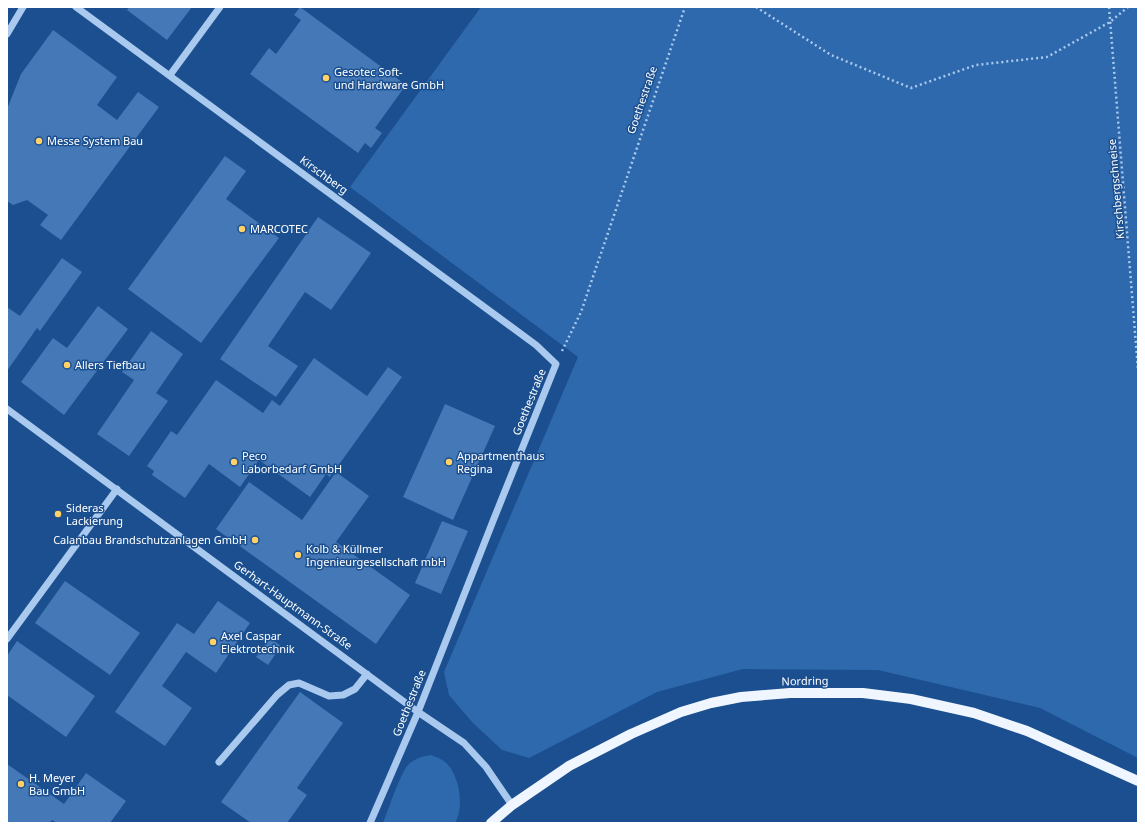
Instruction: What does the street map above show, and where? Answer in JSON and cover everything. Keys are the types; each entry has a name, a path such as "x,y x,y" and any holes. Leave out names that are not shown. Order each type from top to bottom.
{"main road":[{"name":"Nordring","path":"491,823 512,805 569,766 631,734 681,712 711,703 741,697 790,693 863,693 912,699 974,713 1027,731 1138,781"}],"street":[{"path":"7,34 23,7"},
{"name":"Kirschberg","path":"76,7 530,341 556,364"},
{"path":"170,75 220,7"},
{"name":"Goethestraße","path":"370,823 418,712 556,364"},
{"name":"Gerhart-Hauptmann-Straße","path":"7,409 418,712 464,743 486,767 512,805"},
{"path":"7,639 117,489"},
{"path":"219,762 277,695 289,685 298,683 329,696 343,695 356,689 367,674"}],"path":[{"name":"Goethestraße","path":"556,364 581,312 685,7"},
{"path":"756,7 831,55 911,88 976,65 1047,57 1110,22 1128,7"},
{"name":"Kirschbergschneise","path":"1109,7 1138,370"}],"shaded area":[{"path":"481,7 1138,7 1138,758 1040,708 878,670 743,669 657,692 529,758 502,750 472,722 449,695 444,672 578,357 350,187"},
{"path":"431,755 445,762 453,772 456,779 460,794 460,802 458,817 455,823 383,823 406,767 418,759"}],"building":[{"path":"129,7 192,7 167,40 127,10"},
{"name":"Gesotec Soft- und Hardware GmbH","path":"300,7 406,85 375,128 382,133 371,148 365,143 358,153 250,74 269,48 276,54 301,20 294,15"},
{"path":"53,30 117,77 97,105 117,120 138,92 159,107 61,240 40,225 48,215 27,200 13,205 7,201 7,109 21,74"},
{"path":"225,156 246,171 226,199 279,238 201,343 128,289"},
{"path":"318,217 371,253 331,310 305,292 268,346 298,366 276,397 220,359"},
{"path":"62,258 82,272 40,331 37,328 7,371 7,307 20,316"},
{"name":"Allers Tiefbau","path":"98,306 128,329 64,415 21,382 53,338 67,348"},
{"path":"151,331 183,354 156,393 168,401 129,456 97,434 134,380 122,372"},
{"path":"314,358 367,396 388,367 402,377 330,477 326,474 310,497 259,460 240,487 209,464 185,498 152,475 154,471 147,466 171,431 177,435 216,380 263,413 272,400 280,406"},
{"name":"Appartmenthaus Regina","path":"445,404 495,426 453,520 403,497"},
{"path":"336,472 369,496 336,542 410,595 376,644 216,529 249,482 302,520"},
{"path":"442,521 468,531 441,594 415,583"},
{"path":"65,581 140,633 110,675 35,623"},
{"path":"218,601 250,623 216,673 186,652 162,686 192,708 165,746 115,712 177,623 194,634"},
{"path":"270,638 281,646 268,665 256,657"},
{"path":"17,641 95,696 66,737 7,695 7,656"},
{"path":"300,692 343,723 297,788 307,795 287,823 251,823 221,802"},
{"path":"7,764 64,804 86,773 126,801 110,823 57,823 52,820 50,823 9,823 7,822"}],"place":[{"name":"Gesotec Soft- und Hardware GmbH","path":"326,78"},
{"name":"Messe System Bau","path":"39,141"},
{"name":"MARCOTEC","path":"242,229"},
{"name":"Allers Tiefbau","path":"67,365"},
{"name":"Peco Laborbedarf GmbH","path":"234,462"},
{"name":"Appartmenthaus Regina","path":"449,462"},
{"name":"Sideras Lackierung","path":"58,514"},
{"name":"Calanbau Brandschutzanlagen GmbH","path":"255,540"},
{"name":"Kolb & Küllmer Ingenieurgesellschaft mbH","path":"298,555"},
{"name":"Axel Caspar Elektrotechnik","path":"213,642"},
{"name":"H. Meyer Bau GmbH","path":"21,784"}]}
